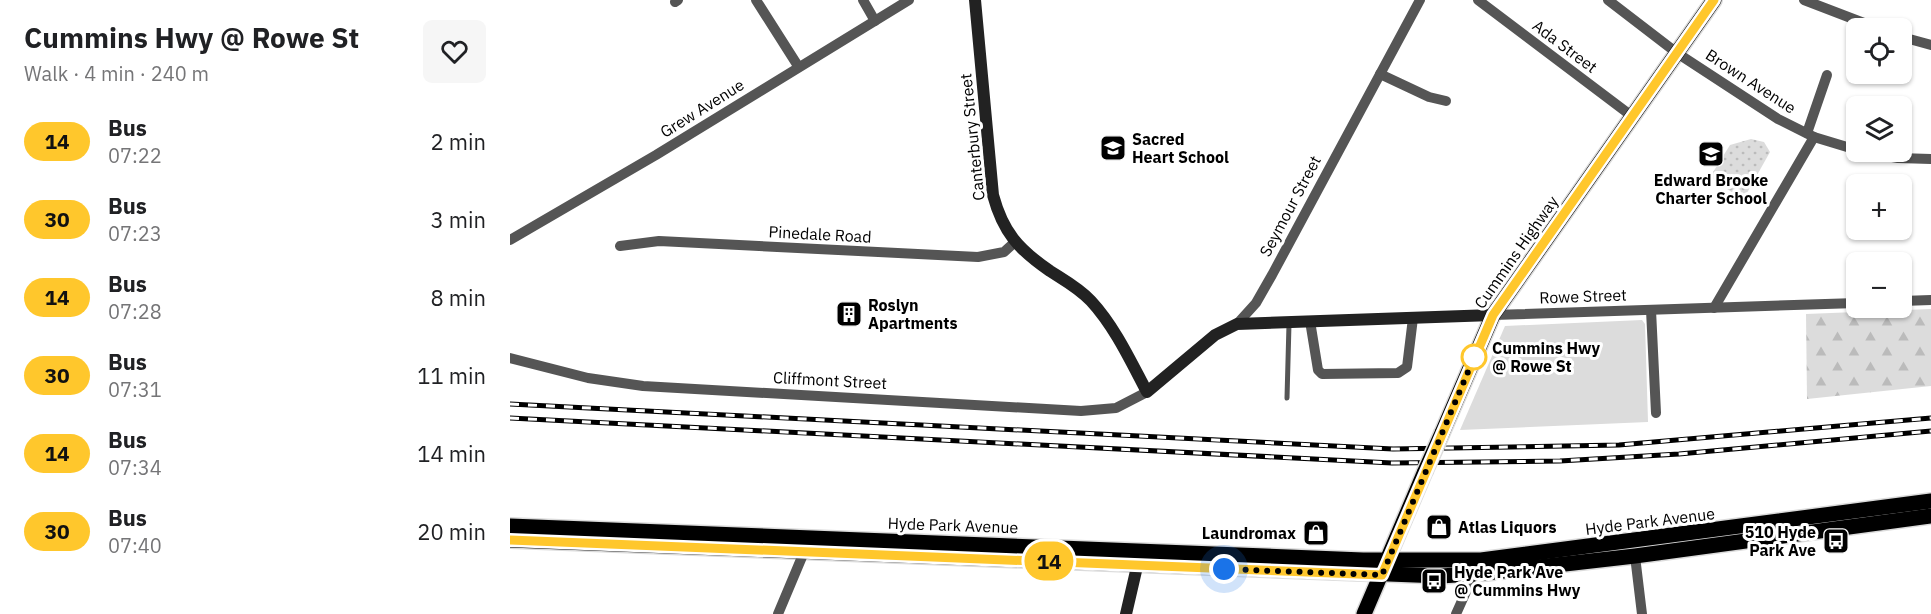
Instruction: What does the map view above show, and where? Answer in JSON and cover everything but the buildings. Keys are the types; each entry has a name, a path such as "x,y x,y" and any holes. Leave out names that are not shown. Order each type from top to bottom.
{"main road":[{"name":"Cummins Highway","path":"1364,614 1493,315 1714,0"},
{"name":"Hyde Park Avenue","path":"510,526 808,543 1139,558 1382,575 1474,574 1931,501"},
{"name":"Hyde Park Avenue","path":"1139,558 1481,560 1634,548 1931,516"},
{"name":"Hyde Park Avenue","path":"510,540 808,543"}],"street":[{"path":"756,0 798,66"},
{"path":"863,0 875,21"},
{"name":"Grew Avenue","path":"510,240 656,155 909,0"},
{"name":"Canterbury Street","path":"975,0 993,195 998,214 1015,242 1089,299 1111,328 1147,392"},
{"name":"Seymour Street","path":"1147,392 1215,335 1237,324 1256,303 1420,0"},
{"name":"Ada Street","path":"1478,0 1633,117"},
{"name":"Brown Avenue","path":"1608,0 1677,53 1758,107 1810,135 1846,146"},
{"path":"1804,0 1851,18"},
{"path":"1912,40 1931,45"},
{"path":"1380,74 1429,98 1446,101"},
{"path":"1714,308 1810,135 1827,75"},
{"path":"1912,158 1931,159"},
{"name":"Pinedale Road","path":"620,246 659,241 978,257 1004,252 1015,242"},
{"path":"1912,301 1931,300"},
{"name":"Rowe Street","path":"1237,324 1846,303"},
{"path":"1651,310 1656,413"},
{"path":"1310,321 1318,370 1322,374 1398,373 1407,368 1413,318"},
{"name":"Cliffmont Street","path":"510,358 588,378 643,386 1081,411 1116,408 1147,392"},
{"path":"778,614 808,543"},
{"path":"1634,548 1642,614"},
{"path":"1126,614 1139,558"},
{"path":"1455,614 1474,574"}],"lane":[{"path":"1287,398 1289,322"}],"green space":[{"path":"1751,139 1764,142 1770,152 1743,200 1710,177 1730,145"},
{"path":"1931,309 1931,386 1807,399 1806,314 1846,312 1846,318 1912,318 1912,310"},
{"path":"1642,320 1645,324 1648,422 1460,430 1505,326"}],"railway":[{"path":"510,404 1393,449 1619,445 1931,418"},
{"path":"510,418 1392,463 1560,461 1679,454 1931,431"}],"bus line":[{"name":"14","path":"510,540 806,550 1382,575 1493,315 1714,0"}],"place":[{"name":"Sacred Heart School","path":"1113,148"},
{"name":"Edward Brooke Charter School","path":"1711,154"},
{"name":"Roslyn Apartments","path":"849,314"},
{"name":"Cummins Hwy @ Rowe St","path":"1474,357"},
{"name":"Atlas Liquors","path":"1439,527"},
{"name":"Laundromax","path":"1316,533"},
{"name":"510 Hyde Park Ave","path":"1836,541"},
{"name":"Hyde Park Ave @ Cummins Hwy","path":"1434,581"}],"route":[{"path":"1224,569 1382,575 1476,353 1474,357"}]}
